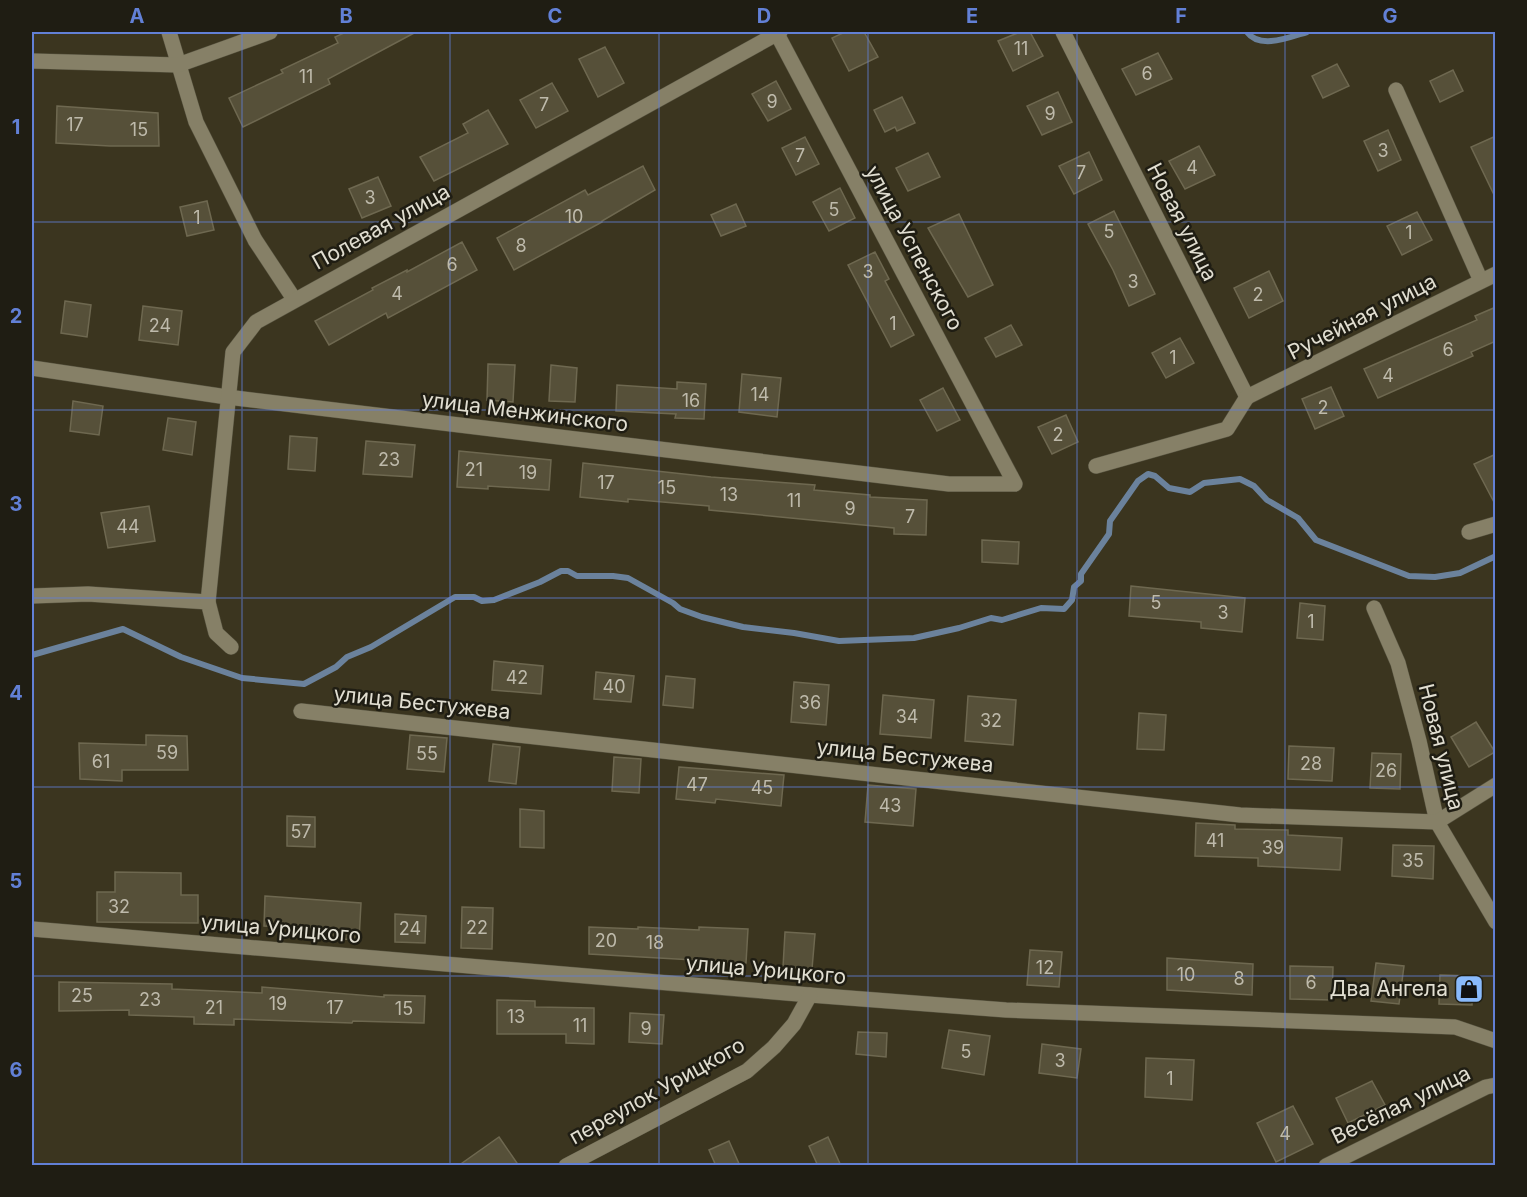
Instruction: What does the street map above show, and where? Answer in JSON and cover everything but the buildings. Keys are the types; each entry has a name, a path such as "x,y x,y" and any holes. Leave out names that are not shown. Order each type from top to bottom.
{"street":[{"path":"169,32 196,122 255,240 294,299"},
{"path":"32,61 178,65 270,32"},
{"name":"Полевая улица","path":"208,602 232,352 256,322 778,32"},
{"name":"улица Успенского","path":"778,32 1015,484"},
{"name":"Новая улица","path":"1063,32 1247,397"},
{"path":"1396,90 1481,281"},
{"name":"Ручейная улица","path":"1247,397 1496,274"},
{"name":"улица Менжинского","path":"32,368 227,397 949,484 1015,484"},
{"path":"1096,466 1227,429 1247,397"},
{"path":"1469,532 1496,524"},
{"path":"32,596 88,594 208,602 216,633 231,647"},
{"name":"Новая улица","path":"1374,608 1398,663 1419,741 1437,822 1496,922"},
{"name":"улица Бестужева","path":"301,711 1240,814 1437,822"},
{"path":"1437,822 1496,785"},
{"name":"улица Урицкого","path":"32,929 1006,1010 1455,1027 1496,1041"},
{"name":"переулок Урицкого","path":"566,1166 747,1071 774,1047 794,1024 810,995"},
{"name":"Весёлая улица","path":"1326,1166 1486,1087 1496,1085"}],"waterway":[{"path":"1247,32 1259,40 1267,41 1276,41 1307,32"},
{"path":"32,655 123,629 181,657 242,678 304,684 336,667 347,657 371,647 455,597 474,597 482,601 494,600 561,571 568,571 577,576 628,578 680,609 743,627 839,641 914,638 991,618 1002,620 1041,608 1064,609 1072,600 1074,587 1081,581 1081,574 1109,534 1110,521 1138,481 1148,474 1155,476 1169,488 1190,492 1204,483 1240,479 1254,486 1267,500 1298,518 1316,540 1409,576 1435,577 1460,573 1496,556"}],"place":[{"name":"Два Ангела","path":"1469,989"}]}
